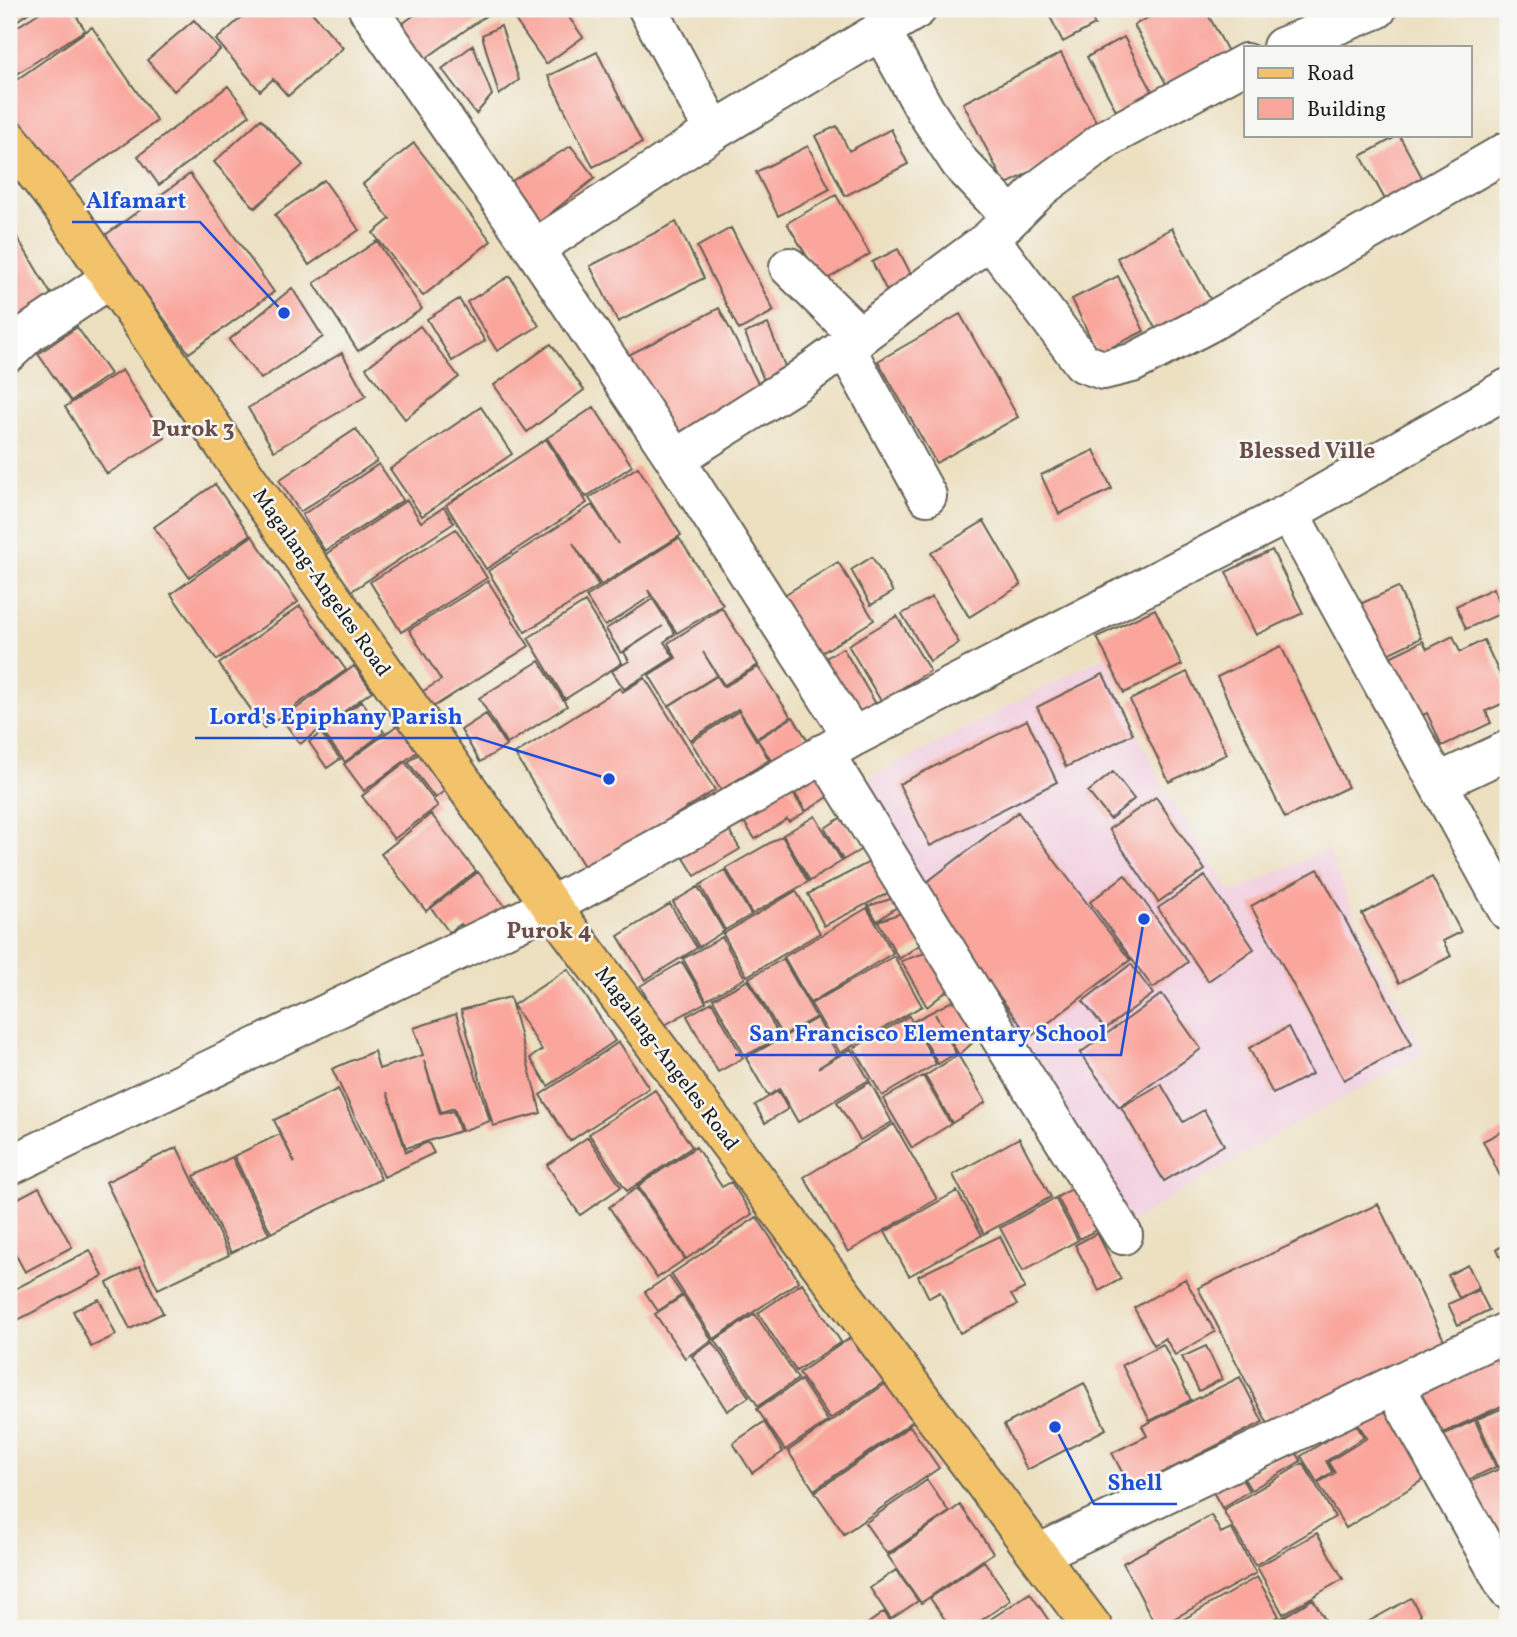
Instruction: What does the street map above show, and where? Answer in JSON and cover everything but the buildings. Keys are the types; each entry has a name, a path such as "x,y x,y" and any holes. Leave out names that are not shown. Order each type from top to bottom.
{"main road":[{"name":"Magalang-Angeles Road","path":"9,139 66,212 246,477 551,906 1093,1628"}],"street":[{"path":"368,9 534,248 675,459 1123,1235"},
{"path":"648,9 714,131"},
{"path":"534,248 714,131 917,9"},
{"path":"1284,46 1377,9"},
{"path":"880,29 946,143 1083,363 1103,370 1132,363 1207,324 1508,151"},
{"path":"675,459 797,382 852,342 1001,228 1042,187 1109,137 1244,64"},
{"path":"789,267 852,342 928,496"},
{"path":"9,352 29,333 111,278"},
{"path":"9,1166 551,906 702,824 838,745 1289,513 1508,388"},
{"path":"1289,513 1508,911"},
{"path":"1438,783 1508,750"},
{"path":"1038,1554 1508,1331"},
{"path":"1394,1386 1508,1590"}],"shaded area":[{"path":"1105,656 1135,728 1167,794 1232,893 1327,849 1368,946 1426,1052 1267,1140 1125,1226 853,787"}],"place":[{"name":"Alfamart","path":"284,313"},
{"name":"Lord's Epiphany Parish","path":"609,779"},
{"name":"San Francisco Elementary School","path":"1144,919"},
{"name":"Shell","path":"1055,1427"}],"district":[{"name":"Purok 3","path":"193,430"},
{"name":"Blessed Ville","path":"1307,452"},
{"name":"Purok 4","path":"549,932"}]}
